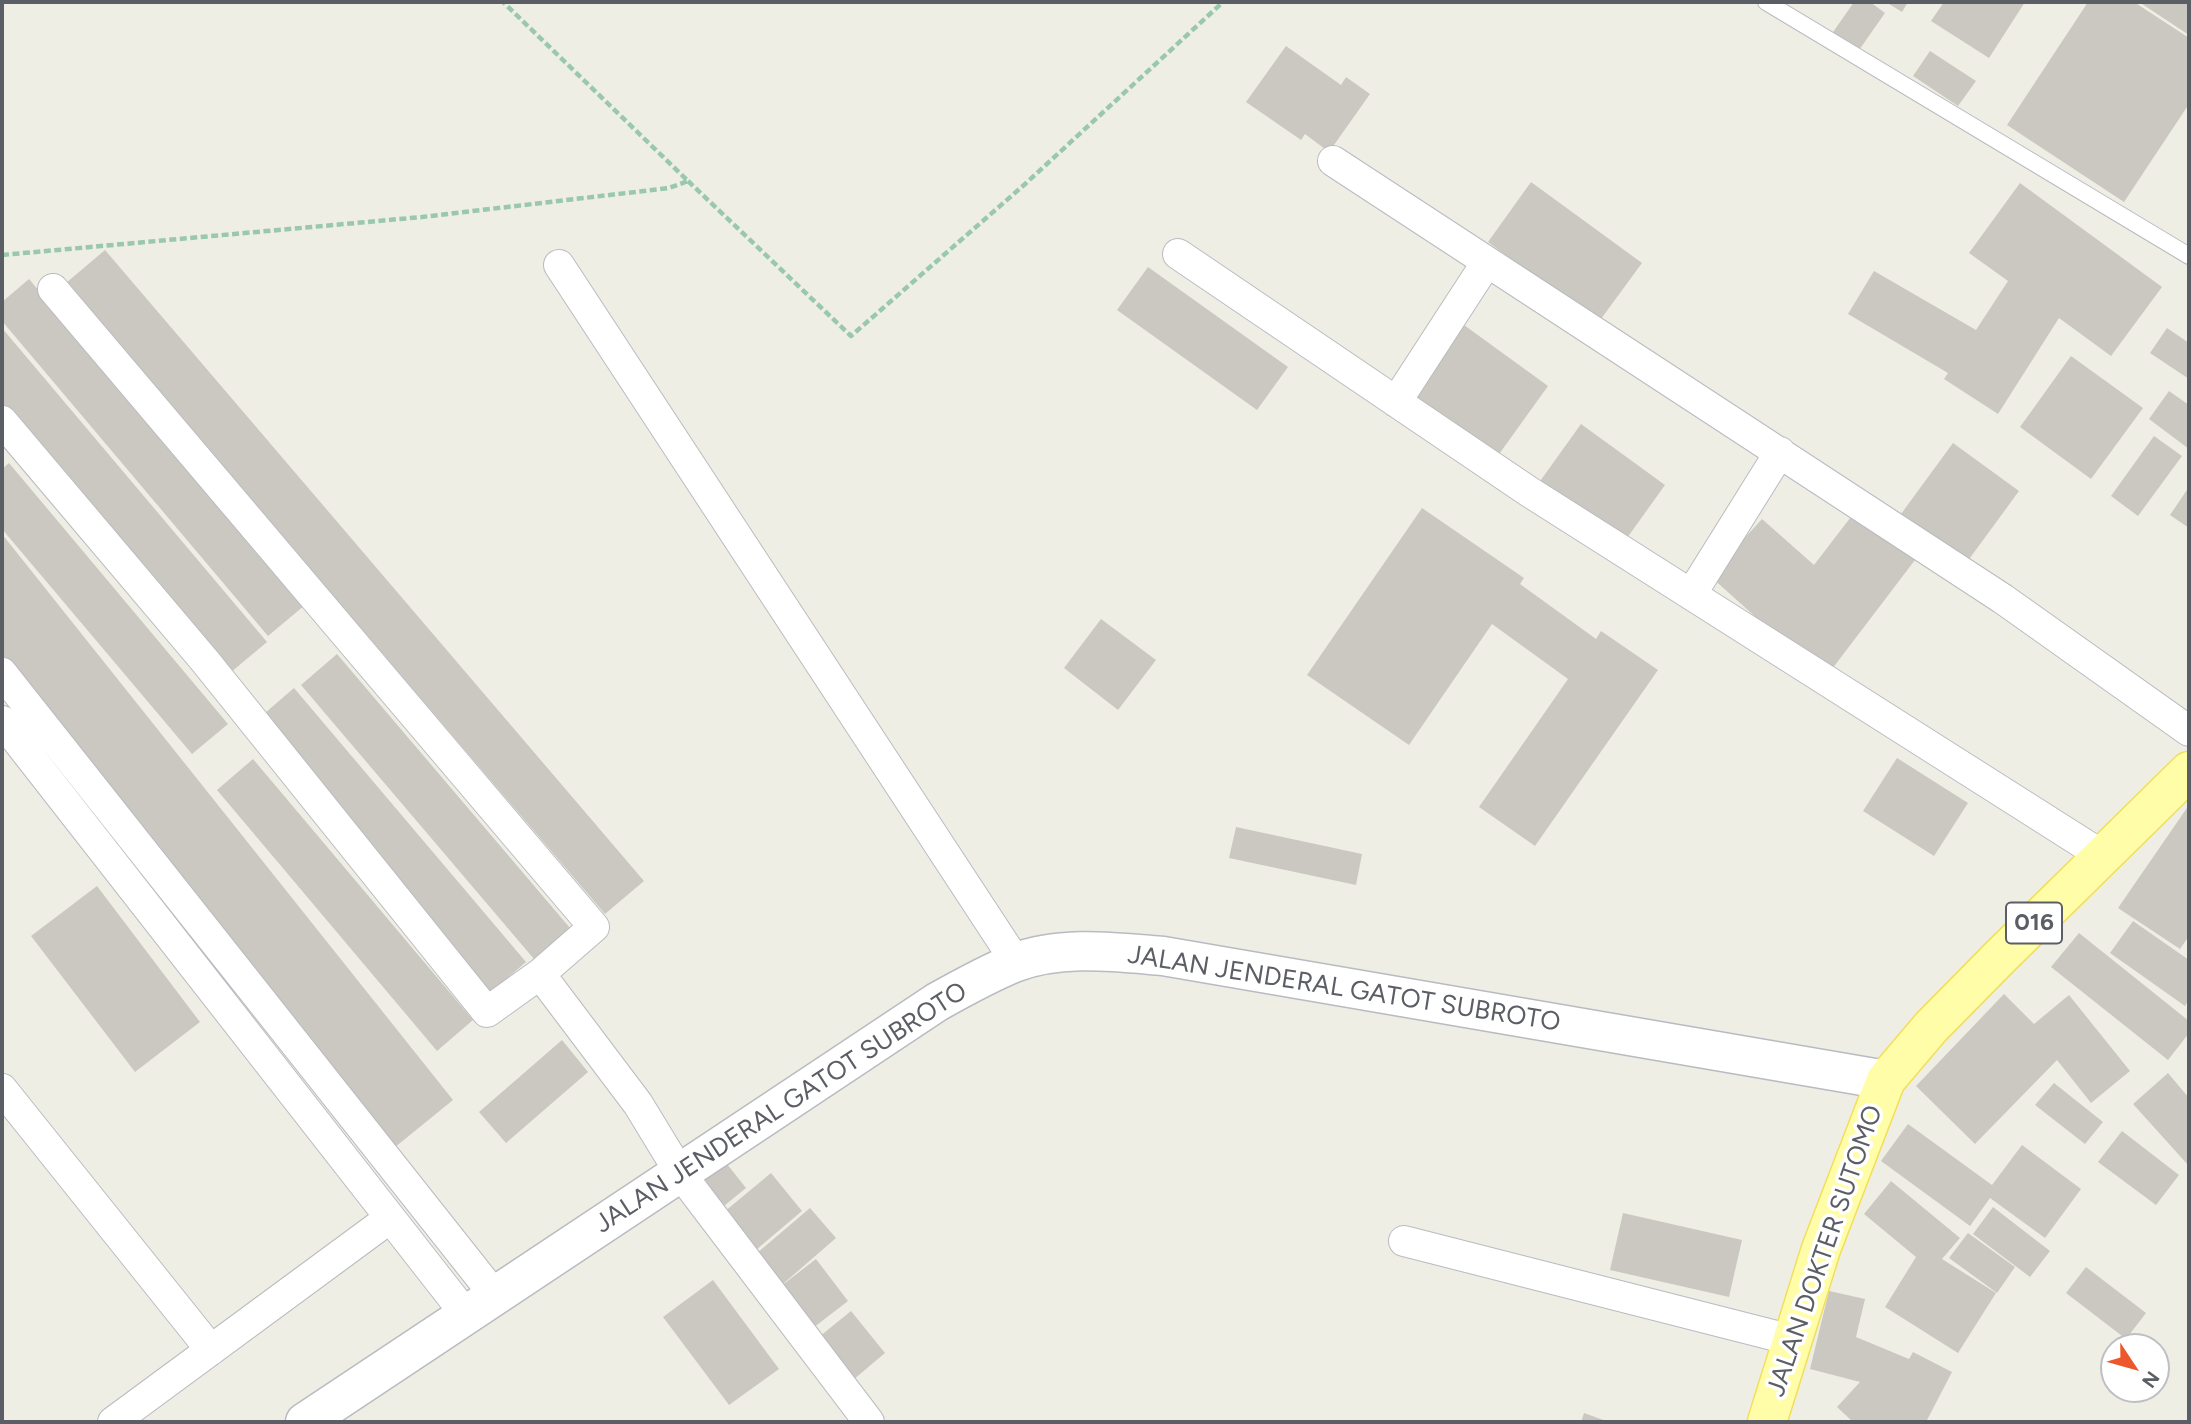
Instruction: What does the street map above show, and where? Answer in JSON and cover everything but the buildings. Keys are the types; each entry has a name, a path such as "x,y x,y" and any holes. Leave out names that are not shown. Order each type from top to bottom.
{"main road":[{"name":"016","path":"1886,1080 1931,1027 2189,771"},
{"name":"JALAN JENDERAL GATOT SUBROTO","path":"305,1422 482,1306 671,1159 937,1002 1016,962 1082,951 1163,956 1886,1080"},
{"name":"JALAN DOKTER SUTOMO","path":"1766,1422 1855,1153 1886,1080"}],"street":[{"path":"1332,161 1780,452 2172,717"},
{"path":"1178,254 1528,491 2103,856"},
{"path":"1396,402 1487,262"},
{"path":"559,265 1016,962"},
{"path":"2,422 205,660 487,1012 540,974 594,927 53,289"},
{"path":"1692,593 1780,452"},
{"path":"2,673 463,1255 482,1306"},
{"path":"2,721 434,1274 482,1306"},
{"path":"540,974 646,1118 671,1159 869,1422"},
{"path":"2,1089 211,1350"},
{"path":"113,1422 390,1218"},
{"path":"1404,1241 1792,1340"}],"lane":[{"path":"1766,2 2189,256"}],"path":[{"path":"503,2 851,337 1024,185 1223,2"},
{"path":"2,255 422,216 669,188 688,181"}]}
